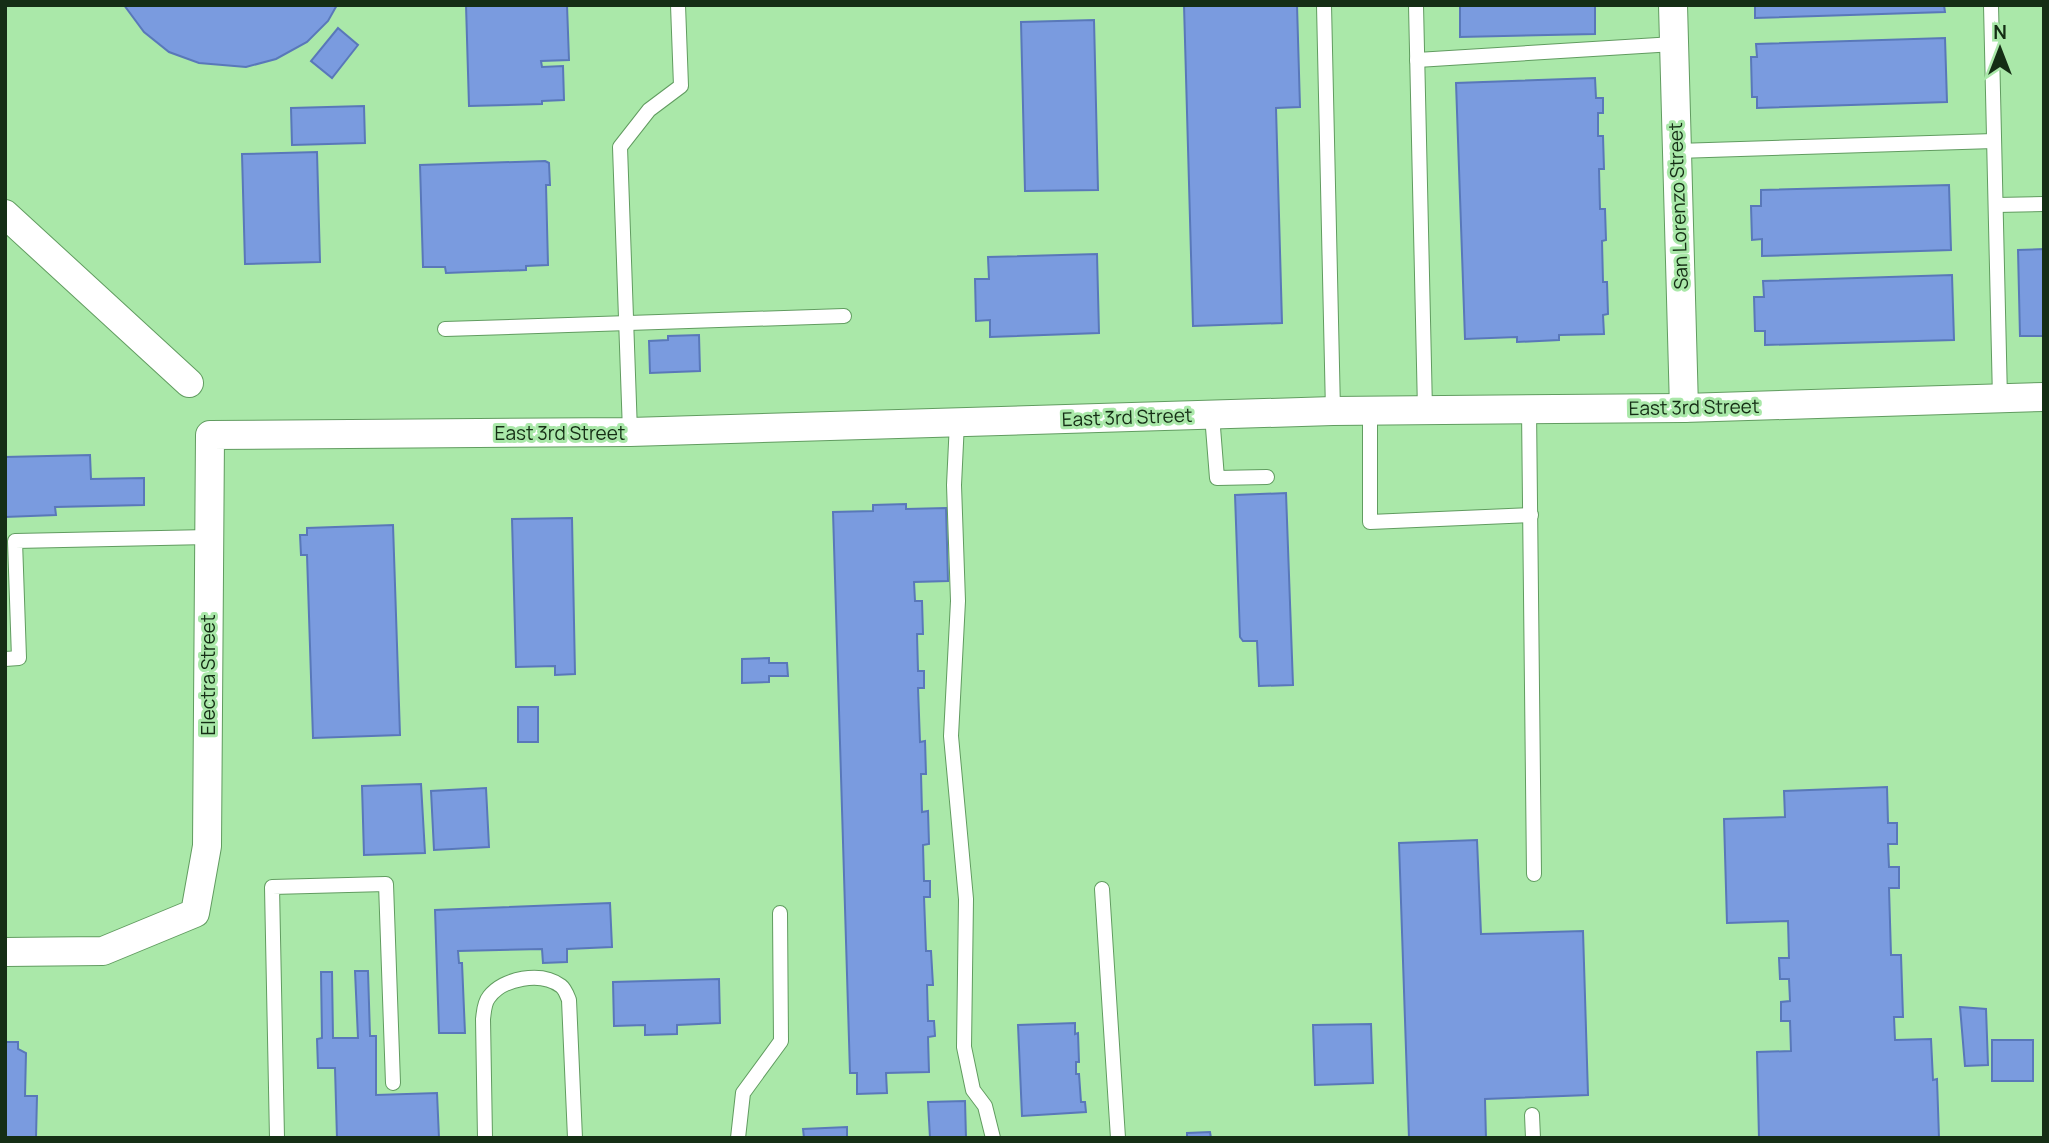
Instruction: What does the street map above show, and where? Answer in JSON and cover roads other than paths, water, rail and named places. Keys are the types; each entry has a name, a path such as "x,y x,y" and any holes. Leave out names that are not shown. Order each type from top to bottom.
{"street":[{"name":"San Lorenzo Street","path":"1672,5 1684,408"},
{"path":"5,214 189,383"},
{"name":"East 3rd Street","path":"210,435 629,432 1370,410 1684,408 2044,397"},
{"name":"Electra Street","path":"5,952 103,951 195,913 207,846 210,435"}],"lane":[{"path":"629,432 620,147 649,110 681,86 678,5"},
{"path":"1324,5 1333,411"},
{"path":"1416,5 1425,410"},
{"path":"1991,5 2000,399"},
{"path":"1417,60 1674,44"},
{"path":"1677,151 1994,141"},
{"path":"1996,205 2044,204"},
{"path":"445,329 625,321 844,316"},
{"path":"1529,409 1534,874"},
{"path":"1370,410 1370,522 1531,515"},
{"path":"1212,415 1217,478 1267,477"},
{"path":"957,422 954,485 958,601 951,736 965,899 964,1046 974,1090 985,1106 993,1138"},
{"path":"5,659 19,658 15,541 209,537"},
{"path":"277,1138 272,887 386,884 394,1083"},
{"path":"1102,889 1118,1138"},
{"path":"738,1138 743,1093 781,1041 780,913"},
{"path":"485,1138 483,1019 486,1000 499,986 512,980 536,979 552,981 564,987 569,1000 575,1138"},
{"path":"1532,1115 1533,1138"}]}
